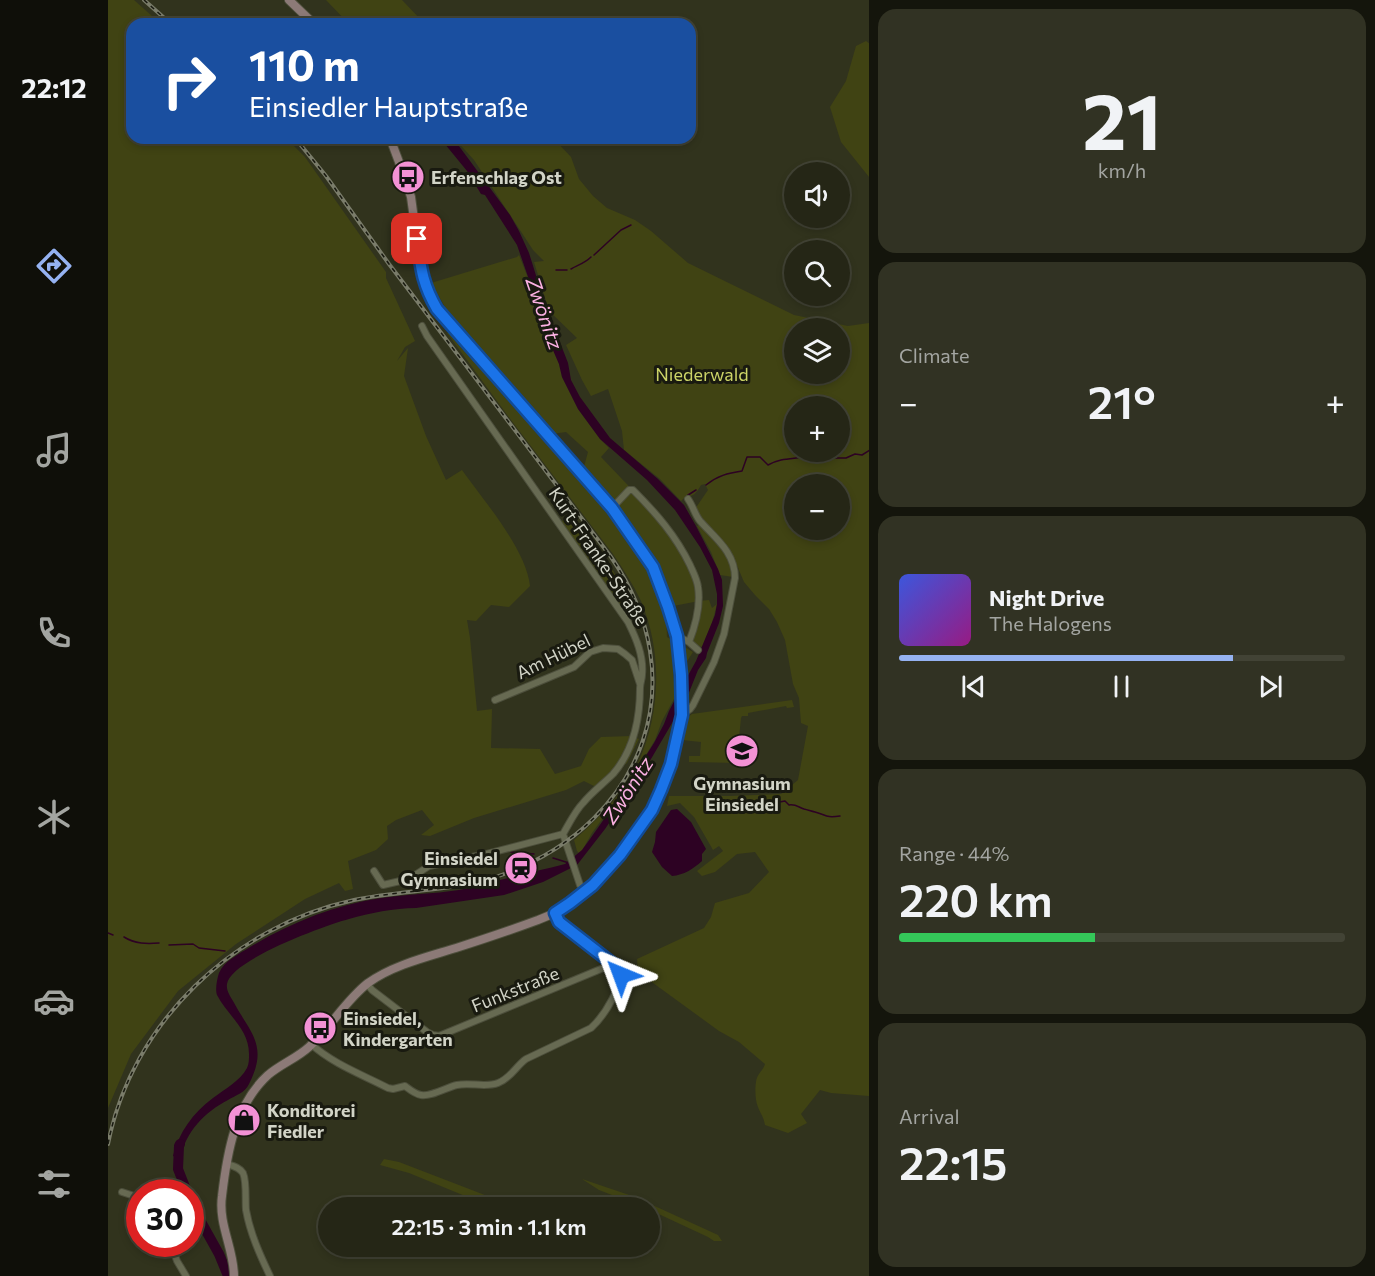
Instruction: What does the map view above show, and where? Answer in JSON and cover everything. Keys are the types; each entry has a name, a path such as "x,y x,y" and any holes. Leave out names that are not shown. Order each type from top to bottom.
{"main road":[{"path":"289,0 308,18"},
{"path":"234,1276 232,1256 222,1216 221,1198 232,1137 242,1109 255,1088 273,1071 295,1058 311,1044 367,984 392,969 538,920 555,913 585,892 620,855 652,810 671,764 682,715 677,636 653,567 612,508 437,309 422,278 411,197 392,144"}],"street":[{"name":"Kurt-Franke-Straße","path":"422,326 628,622 641,653 643,673 640,684 640,708 634,736 614,772 581,804 563,834"},
{"path":"612,508 629,490 633,490 664,523 686,557 699,589 699,608 688,642"},
{"path":"682,715 690,710 714,662 724,634 735,578 735,569 725,547 698,518 688,499"},
{"path":"677,636 698,650"},
{"name":"Am Hübel","path":"495,700 574,667 590,652 603,648 618,650 626,654 632,660 640,684"},
{"path":"374,871 383,885 409,879 429,866 563,834 580,885 585,892"},
{"path":"311,1044 340,1064 388,1088 405,1086 421,1095 467,1083 489,1086 498,1083 510,1076 526,1059 591,1028 609,1006 621,975 618,966 559,922 555,913"},
{"name":"Funkstraße","path":"367,984 427,1032 439,1036 613,964"},
{"path":"227,1164 237,1167 244,1176 250,1228 270,1276"},
{"path":"122,1192 126,1193"},
{"path":"176,1257 186,1276"}],"green space":[{"path":"108,0 134,0 154,18 126,18 126,144 292,144 305,157 386,272 386,278 415,341 405,347 397,361 408,348 404,376 426,436 446,480 462,470 513,541 527,572 530,586 509,607 491,605 476,621 467,620 477,711 492,709 491,748 540,749 555,774 581,766 589,749 601,737 632,736 639,739 627,763 596,787 584,781 566,790 474,818 430,836 421,835 434,825 422,810 387,826 388,839 376,850 348,861 353,889 345,891 339,883 305,899 236,944 178,991 131,1054 108,1108"},
{"path":"326,0 402,0 419,18 343,18"},
{"path":"866,41 869,43 869,177 841,142 830,107 846,81 856,46"},
{"name":"Niederwald","path":"459,144 559,144 571,157 579,179 607,208 635,220 688,263 794,315 809,318 784,318 784,384 850,384 850,326 869,323 869,1096 820,1090 801,1114 807,1123 788,1133 765,1125 757,1104 756,1082 765,1064 739,1042 719,1031 638,972 637,959 704,928 711,917 715,903 749,893 769,872 755,852 737,854 715,872 702,876 697,871 723,851 719,846 713,850 694,817 680,803 667,806 669,796 781,794 798,780 808,726 801,723 799,698 793,684 785,640 769,609 744,582 733,556 695,509 708,490 705,484 701,485 693,495 681,501 660,479 624,450 622,431 608,389 591,396 566,345 577,338 549,311 534,262 544,261 533,250 474,160"},
{"path":"519,255 533,291 540,320 559,364 562,377 578,409 609,448 601,457 664,523 695,576 699,601 668,607 653,567 582,474 588,452 566,432 545,435 610,512 651,569 666,615 667,637 693,652 686,663 673,668 675,697 655,740 630,781 592,833 580,854 574,840 617,797 631,777 644,747 654,706 656,663 648,621 641,601 624,571 447,333 454,332 456,326 431,283"},
{"path":"572,513 610,565 629,600 620,606 561,522"},
{"path":"701,524 729,557 733,577 720,575 697,526"},
{"path":"709,600 712,608 717,604 702,647 689,642 699,601"},
{"path":"792,700 794,707 787,708 786,706 742,716 737,739 738,763 689,762 689,756 700,756 701,742 682,740 685,719 692,714"},
{"path":"384,1159 399,1162 490,1197 468,1197 409,1173 380,1165"},
{"path":"582,1179 635,1197 617,1197 599,1190"},
{"path":"660,1208 718,1235 722,1241 714,1241 660,1215"}],"water":[{"path":"445,144 457,144 510,215 519,231 568,363 571,380 580,397 610,438 658,479 684,505 722,580 723,606 719,623 706,658 668,730 641,776 577,865 543,882 504,895 382,911 337,923 261,954 232,975 227,988 255,1040 257,1059 255,1071 245,1090 212,1110 197,1124 187,1140 181,1158 173,1156 183,1131 193,1117 236,1081 248,1065 246,1037 216,993 218,975 224,965 265,938 329,910 381,898 466,889 565,864 582,850 654,743 696,661 715,615 717,594 712,570 700,547 675,510 647,480 600,439 578,409 562,377 559,364 540,320 533,291 517,245 467,171"},
{"path":"677,809 691,822 706,849 699,864 684,873 672,876 662,867 652,852 656,832 671,810"}],"waterway":[{"path":"594,255 621,230 631,225"},
{"path":"571,269 591,257"},
{"path":"556,270 567,270"},
{"path":"706,485 723,475 742,471 747,457 760,457 768,465 781,460 804,457 810,461 815,457 825,456 846,458 855,454 862,455 869,451"},
{"path":"688,495 696,490"},
{"path":"774,803 785,801 789,805 826,816 840,816"},
{"path":"511,852 534,854"},
{"path":"553,858 569,863"},
{"path":"108,933 113,935"},
{"path":"124,937 141,943 159,943"},
{"path":"169,945 193,944 199,948 225,951"},
{"name":"Zwönitz","path":"180,1144 178,1169 182,1179"},
{"name":"Zwönitz","path":"204,1227 228,1276"}],"railway":[{"path":"144,0 164,18"},
{"path":"108,1144 121,1100 140,1058 165,1020 195,986 230,956 268,932 310,913 354,900 470,884 507,873 555,849 593,819 623,782 643,741 652,697 650,651 637,604 611,557 300,144"}],"place":[{"name":"Erfenschlag Ost","path":"408,177"},
{"name":"Gymnasium Einsiedel","path":"742,751"},
{"name":"Einsiedel Gymnasium","path":"521,868"},
{"name":"Einsiedel, Kindergarten","path":"320,1028"},
{"name":"Konditorei Fiedler","path":"244,1120"}],"route":[{"path":"417,239 424,285 437,309 612,508 653,567 677,636 682,715 671,764 661,790 652,810 620,855 593,885 555,913 559,922 618,966 621,975"}]}
